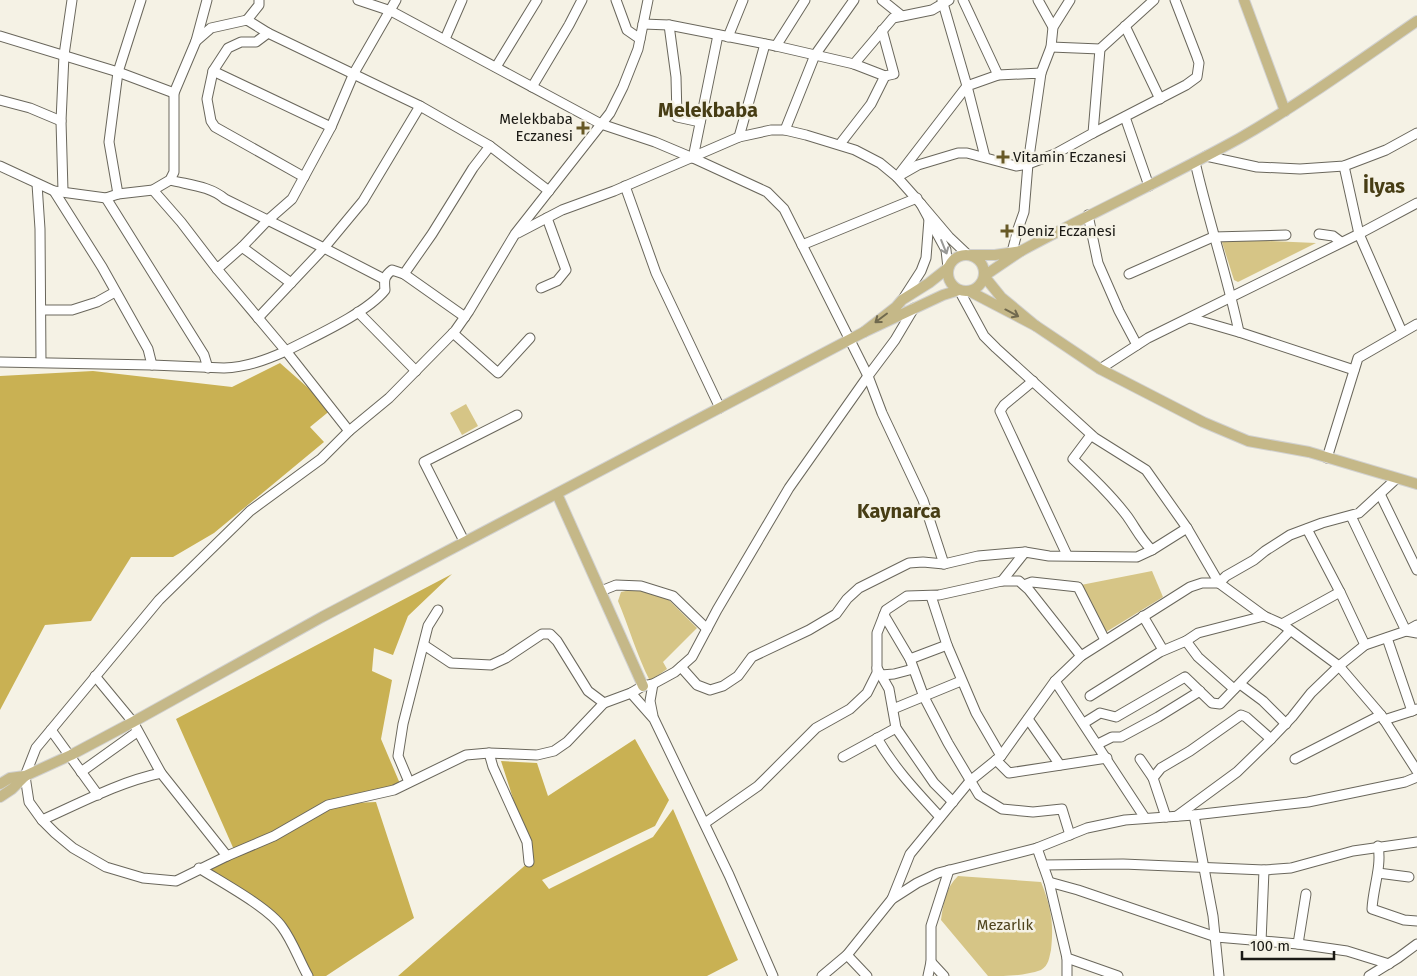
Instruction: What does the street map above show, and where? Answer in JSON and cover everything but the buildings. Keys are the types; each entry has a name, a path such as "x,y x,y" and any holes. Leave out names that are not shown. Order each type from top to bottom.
{"main road":[{"path":"1244,0 1285,112"},
{"path":"0,784 10,778 25,776 135,727 322,616 849,339 943,295 978,287 984,276 1017,251 1149,186 1285,112 1417,21"},
{"path":"1285,112 1298,109 1417,29"},
{"path":"864,332 902,300 948,268 958,257 995,255 1017,251"},
{"path":"970,255 980,261 983,266 984,276 1001,297 1036,326 1100,369 1203,422 1248,441 1309,452 1417,484"},
{"path":"948,268 949,279 964,290 1036,326"},
{"path":"557,494 601,591 648,685"},
{"path":"0,797 12,789 25,776"}],"street":[{"path":"72,0 64,55 59,191 148,349 152,364"},
{"path":"118,194 110,142 118,72 141,0"},
{"path":"0,166 38,184 59,191 106,198 118,194 153,190 170,180 174,172 174,93 196,41 207,0"},
{"path":"196,41 211,28 247,20 259,5 259,0"},
{"path":"358,0 391,11 601,124 655,142 768,192 784,209 868,376 882,413 923,500 944,564"},
{"path":"217,269 292,198 331,127 354,73 396,0"},
{"path":"445,39 462,0"},
{"path":"496,67 537,0"},
{"path":"532,87 582,0"},
{"path":"616,0 627,30 640,39"},
{"path":"648,0 640,39 623,87 610,113 515,234 465,317 453,333 389,398 349,431 321,460 269,496 236,524 160,600 36,748 25,776 29,802 42,820 72,848 106,867 143,878 176,881 199,868 274,836 328,805 394,790 466,755 489,753 537,755 554,751 567,742 604,703 648,685 681,667 692,657 789,488 895,340 914,308"},
{"path":"728,37 743,0"},
{"path":"776,46 805,0"},
{"path":"785,130 815,55 854,0"},
{"path":"882,0 902,16"},
{"path":"962,0 998,75"},
{"path":"1038,0 1053,27"},
{"path":"1017,251 1018,229 1024,212 1028,164 1041,73 1051,47 1053,27 1070,0"},
{"path":"1093,132 1100,49 1154,0"},
{"path":"897,177 918,165 954,154 967,153 1016,166 1028,164 1055,154 1093,132 1186,85 1197,77 1199,70 1197,57 1175,0"},
{"path":"854,64 893,18 932,10 944,2 985,157"},
{"path":"247,20 268,33 420,106 490,146 549,191"},
{"path":"643,24 670,25 776,46 854,64 884,76 894,74 882,30"},
{"path":"670,25 676,77 677,117 700,122"},
{"path":"1125,26 1160,99"},
{"path":"268,33 256,42 241,42 228,48 213,71 206,99 211,121 215,127 304,176"},
{"path":"693,158 718,35"},
{"path":"0,36 118,72 174,93"},
{"path":"740,137 765,44"},
{"path":"1051,47 1100,49"},
{"path":"213,71 331,127"},
{"path":"897,177 967,86 998,75 1041,73"},
{"path":"840,144 871,104 884,76"},
{"path":"0,100 30,108 61,121"},
{"path":"258,318 324,248 362,201 420,106"},
{"path":"1125,117 1149,186"},
{"path":"515,234 562,210 625,186 740,137 771,130 785,130 840,144 880,163 897,177 949,237 970,255"},
{"path":"1206,156 1257,167 1300,169 1344,166 1386,150 1417,133"},
{"path":"404,274 432,234 473,168 490,146"},
{"path":"1195,162 1232,297 1239,332"},
{"path":"1344,166 1359,234 1402,332"},
{"path":"170,180 201,186 218,193 225,199 384,279"},
{"path":"38,184 42,310 41,362"},
{"path":"625,186 656,273 720,408"},
{"path":"153,190 286,351 349,431"},
{"path":"106,198 204,355 208,368"},
{"path":"802,244 919,201"},
{"path":"919,201 946,250 948,268"},
{"path":"1100,369 1137,345 1417,203"},
{"path":"1088,215 1098,263 1119,311 1137,345"},
{"path":"541,288 557,281 566,270 547,218"},
{"path":"902,300 921,271 926,258 929,218"},
{"path":"1319,234 1332,236 1341,242"},
{"path":"1129,274 1214,236 1286,235"},
{"path":"242,247 291,283"},
{"path":"0,362 152,364 208,368 230,368 248,365 266,360 286,351 358,312 385,290 384,279 392,270 404,274 465,317"},
{"path":"964,290 984,336 1091,435 1146,470 1187,528 1219,583 1264,616 1282,624 1339,666 1382,718 1417,771"},
{"path":"42,310 78,308 97,302 115,292"},
{"path":"358,312 416,371"},
{"path":"1190,318 1354,370"},
{"path":"1327,458 1358,358 1417,324"},
{"path":"453,333 498,373 530,338"},
{"path":"1033,381 1004,405 1000,411 1067,555"},
{"path":"464,541 424,462 516,414"},
{"path":"1091,435 1073,459 1099,482 1152,550"},
{"path":"892,900 910,854 970,781 998,758 1055,681 1081,656 1190,587 1219,583 1226,576 1254,560 1278,542 1307,529 1351,516 1366,508 1396,479"},
{"path":"1380,494 1417,570"},
{"path":"1351,516 1406,631"},
{"path":"681,667 697,685 710,690 723,686 738,676 752,657 809,630 836,614 847,599 859,588 909,563 944,564 978,556 1025,552 1050,556 1137,557 1187,528"},
{"path":"1307,529 1365,645"},
{"path":"1002,581 1025,552"},
{"path":"953,802 934,783 896,728 890,689 879,671 877,633 886,610 907,596 939,595 1002,581 1019,581 1081,656"},
{"path":"1024,585 1032,582 1078,588 1105,640"},
{"path":"601,591 616,585 640,586 674,596 707,629"},
{"path":"1282,624 1340,592"},
{"path":"931,596 961,681 998,758 1009,773 1107,758"},
{"path":"409,782 398,756 403,724 428,626 438,610"},
{"path":"884,615 910,659 924,697 979,795 1002,809 1034,812 1062,809 1070,835"},
{"path":"1143,616 1163,650"},
{"path":"1090,696 1163,650 1186,641 1198,633 1264,616"},
{"path":"1177,816 1237,772 1286,724 1311,693 1339,666 1365,645 1406,631 1417,625"},
{"path":"1084,723 1100,713 1116,716 1185,677 1212,703 1220,704 1290,631"},
{"path":"1406,631 1417,633"},
{"path":"424,645 451,663 492,665 542,634 550,634 557,641 588,692 604,703"},
{"path":"1295,759 1382,718 1415,710 1387,638"},
{"path":"1186,641 1198,657 1237,686 1264,701 1286,724"},
{"path":"910,659 947,645"},
{"path":"879,671 894,674 913,668"},
{"path":"705,823 758,786 816,728 850,708 867,693 879,671"},
{"path":"96,676 135,727 161,773 227,856"},
{"path":"893,709 961,681"},
{"path":"1055,681 1145,818"},
{"path":"648,685 654,719 705,823 773,976"},
{"path":"1098,744 1112,737 1121,737 1200,691"},
{"path":"632,693 654,719"},
{"path":"1153,778 1161,768 1190,751 1241,715 1246,716 1271,739"},
{"path":"1028,719 1060,765"},
{"path":"81,772 135,727"},
{"path":"843,757 896,728"},
{"path":"51,730 71,755 98,795"},
{"path":"877,738 886,754 911,786 940,816"},
{"path":"489,753 493,767 527,842 529,862"},
{"path":"1140,759 1153,778 1166,817"},
{"path":"42,820 98,795 161,773"},
{"path":"822,976 847,954 892,900 917,883 948,870 1037,848 1087,828 1124,820 1194,815 1308,802 1406,782 1417,777"},
{"path":"1194,815 1216,937 1219,976"},
{"path":"1043,865 1123,864 1264,870 1292,868 1353,850 1417,842"},
{"path":"1378,846 1378,873 1373,889 1372,909 1397,918 1417,921"},
{"path":"1037,848 1049,882 1067,958 1067,976"},
{"path":"199,868 272,916 282,927 308,976"},
{"path":"928,976 931,962 931,926 948,870"},
{"path":"1261,942 1264,870"},
{"path":"1378,873 1409,877"},
{"path":"1049,882 1216,937 1347,950 1388,964"},
{"path":"1298,944 1306,894"},
{"path":"1369,976 1417,944"},
{"path":"847,954 867,976"},
{"path":"1067,958 1118,976"},
{"path":"931,962 944,976"}],"green space":[{"path":"1221,239 1316,243 1238,282 1234,280"},
{"path":"466,404 478,426 462,435 450,413"},
{"path":"1152,571 1163,597 1106,632 1081,585"},
{"path":"635,589 668,599 697,628 663,662 667,669 650,681 618,601 621,592"},
{"name":"Mezarlık","path":"958,876 1041,882 1052,923 1050,956 1044,968 1022,975 988,976 941,920 948,891"}],"shaded area":[{"path":"280,363 332,409 310,427 324,442 214,533 173,557 131,557 91,621 45,625 0,710 0,376 93,371 232,387"},
{"path":"452,574 408,616 393,655 374,648 372,671 392,680 381,739 401,786 333,804 376,802 414,918 326,976 307,976 272,916 204,872 235,852 176,719"},
{"path":"635,739 669,800 655,826 542,880 549,889 653,837 673,809 738,960 707,976 398,976 529,862 527,842 501,761 537,763 548,796"}],"place":[{"name":"Melekbaba Eczanesi","path":"583,128"},
{"name":"Vitamin Eczanesi","path":"1003,157"},
{"name":"Deniz Eczanesi","path":"1007,231"}],"district":[{"name":"Melekbaba","path":"708,110"},
{"name":"İlyas","path":"1384,186"},
{"name":"Kaynarca","path":"899,511"}]}
